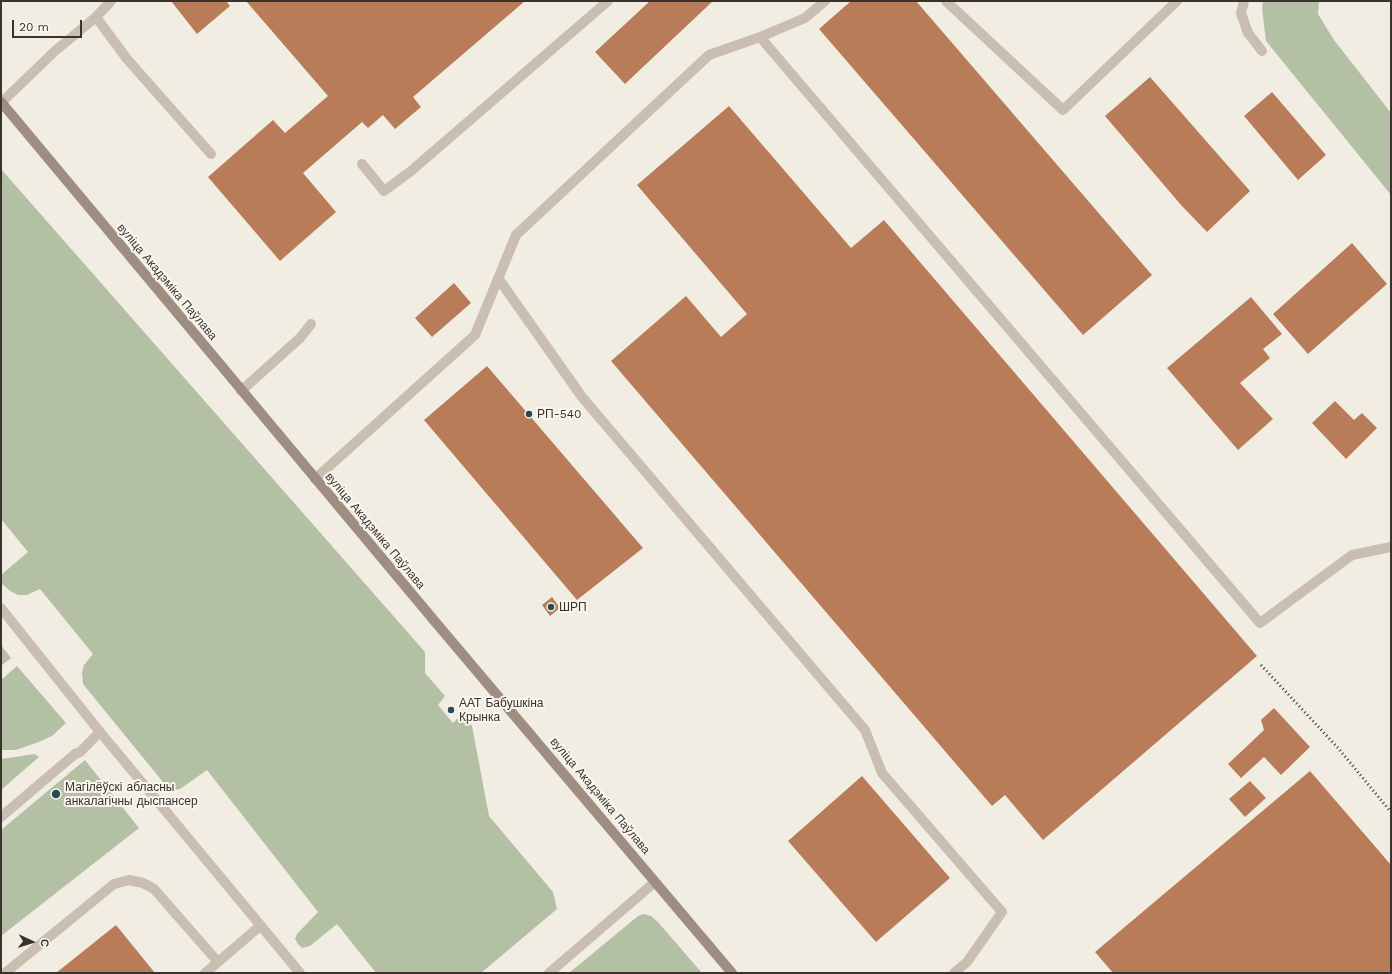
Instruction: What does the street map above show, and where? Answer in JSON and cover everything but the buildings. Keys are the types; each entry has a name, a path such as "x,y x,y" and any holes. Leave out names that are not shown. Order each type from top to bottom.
{"main road":[{"name":"вуліца Акадэміка Паўлава","path":"1,103 436,624 732,973"}],"street":[{"path":"1,103 55,51 96,18 111,1"},
{"path":"362,164 384,191 411,170 608,1"},
{"path":"315,479 475,335 516,235 709,55 760,37 805,18 825,1"},
{"path":"946,1 1063,110 1177,1"},
{"path":"1244,1 1241,13 1248,33 1262,51"},
{"path":"96,18 127,59 210,154"},
{"path":"760,37 1260,623 1352,555 1391,547"},
{"path":"498,278 582,397 865,730 882,773 1002,912 966,962 954,973"},
{"path":"241,391 300,338 311,324"},
{"path":"1,608 100,732 300,973"},
{"path":"1,818 75,754 80,752 100,732"},
{"path":"5,973 114,884 129,880 143,883 154,889 218,962"},
{"path":"549,973 656,882"},
{"path":"205,973 260,926"}],"green space":[{"path":"1263,1 1319,1 1318,14 1334,40 1391,113 1391,195 1266,41 1262,8"},
{"path":"1,169 425,652 425,673 445,696 438,705 453,723 461,715 472,726 489,816 553,892 557,909 481,973 376,973 337,924 310,946 302,948 295,939 297,934 318,912 207,770 180,789 174,790 167,787 83,684 82,673 84,665 93,654 40,589 27,595 18,595 10,591 1,583 1,575 28,552 1,519"},
{"path":"1,645 11,658 1,666"},
{"path":"17,666 66,723 52,736 36,743 16,750 1,750 1,680"},
{"path":"35,754 39,757 1,790 1,759"},
{"path":"85,760 139,828 1,936 1,830"},
{"path":"643,914 651,916 657,921 702,973 569,973 638,916"}],"railway":[{"path":"1261,665 1338,748 1391,812"}],"place":[{"name":"РП-540","path":"529,414"},
{"name":"ШРП","path":"551,607"},
{"name":"ААТ Бабушкіна Крынка","path":"451,710"},
{"name":"Магілёўскі абласны анкалагічны дыспансер","path":"56,794"}]}
